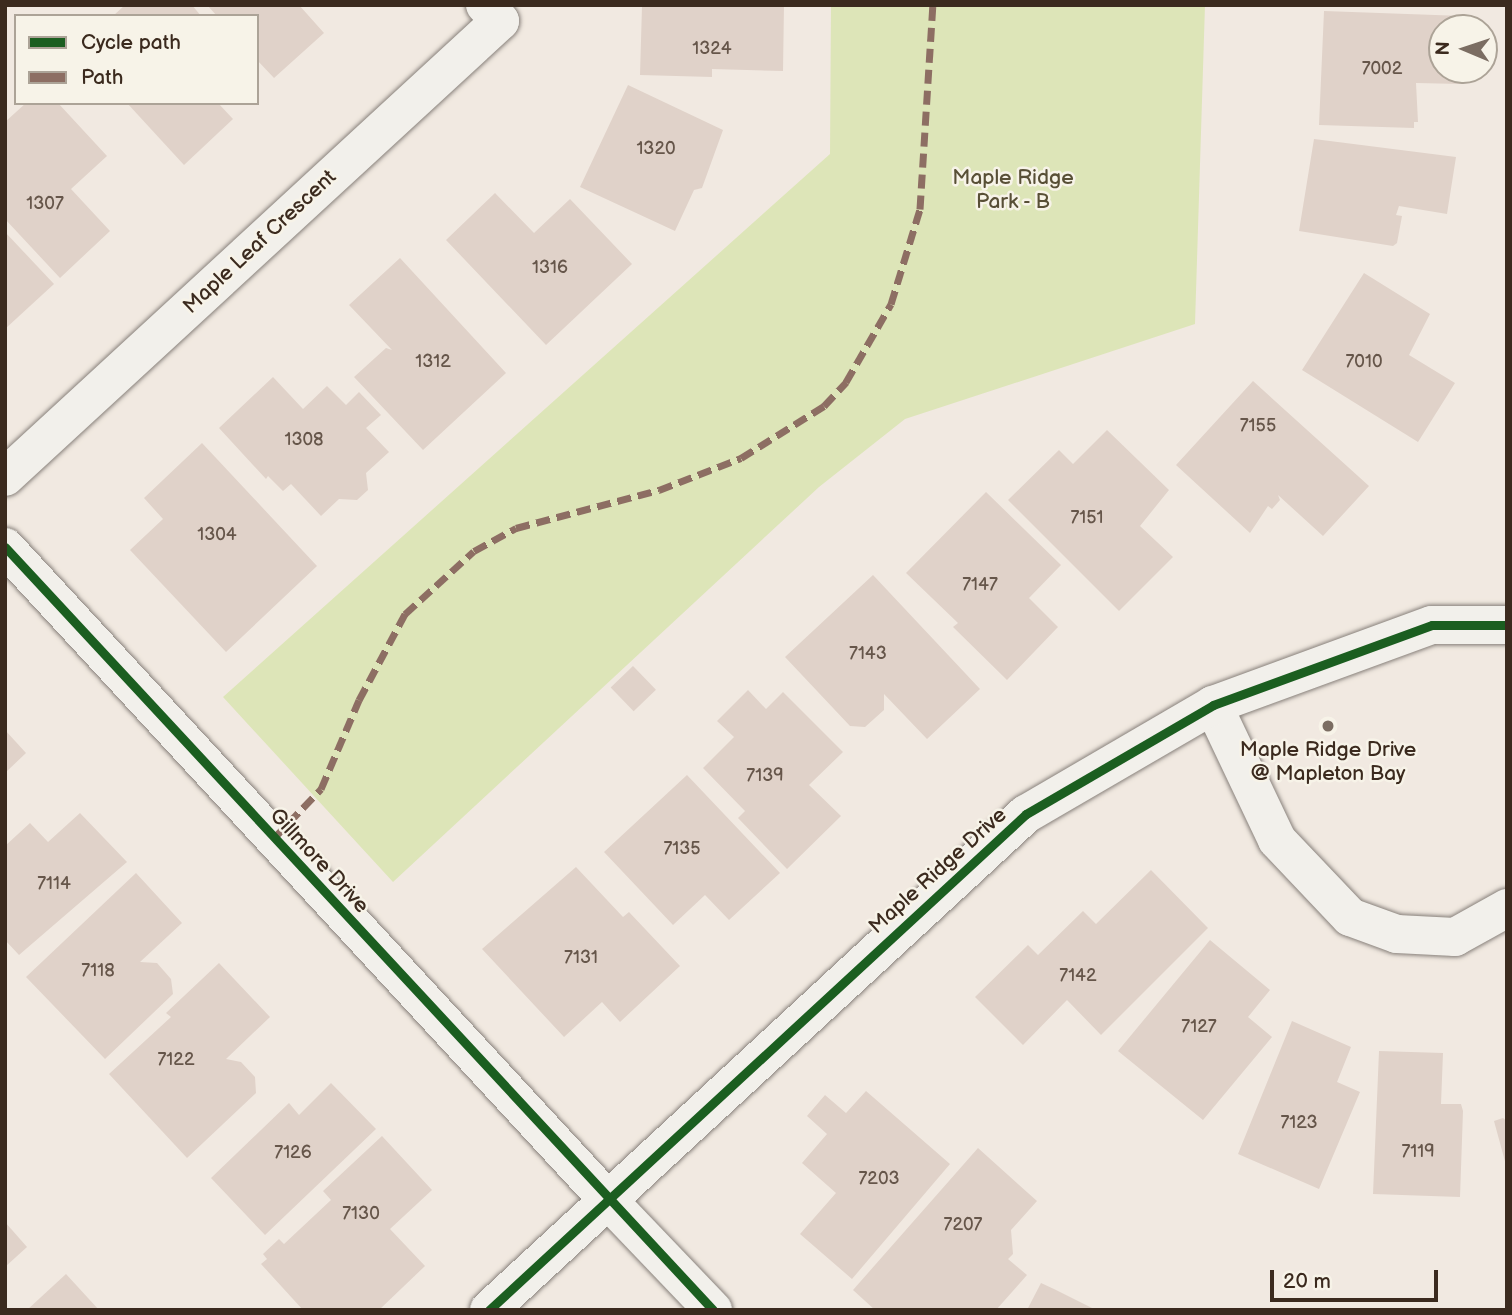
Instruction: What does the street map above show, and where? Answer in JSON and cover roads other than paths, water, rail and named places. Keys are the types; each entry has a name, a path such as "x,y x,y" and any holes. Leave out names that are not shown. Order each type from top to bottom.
{"street":[{"name":"Maple Leaf Crescent","path":"5,477 500,21 485,5"},
{"name":"Gillmore Drive","path":"5,547 606,1198 713,1310"},
{"name":"Maple Ridge Drive","path":"489,1310 606,1198 1026,814 1213,705 1432,625 1507,625"},
{"path":"1213,705 1277,841 1350,917 1397,934 1455,937 1507,908"}],"place":[{"name":"Maple Ridge Drive @ Mapleton Bay","path":"1328,726"}],"park label":[{"name":"Maple Ridge Park - B","path":"1013,190"}]}
